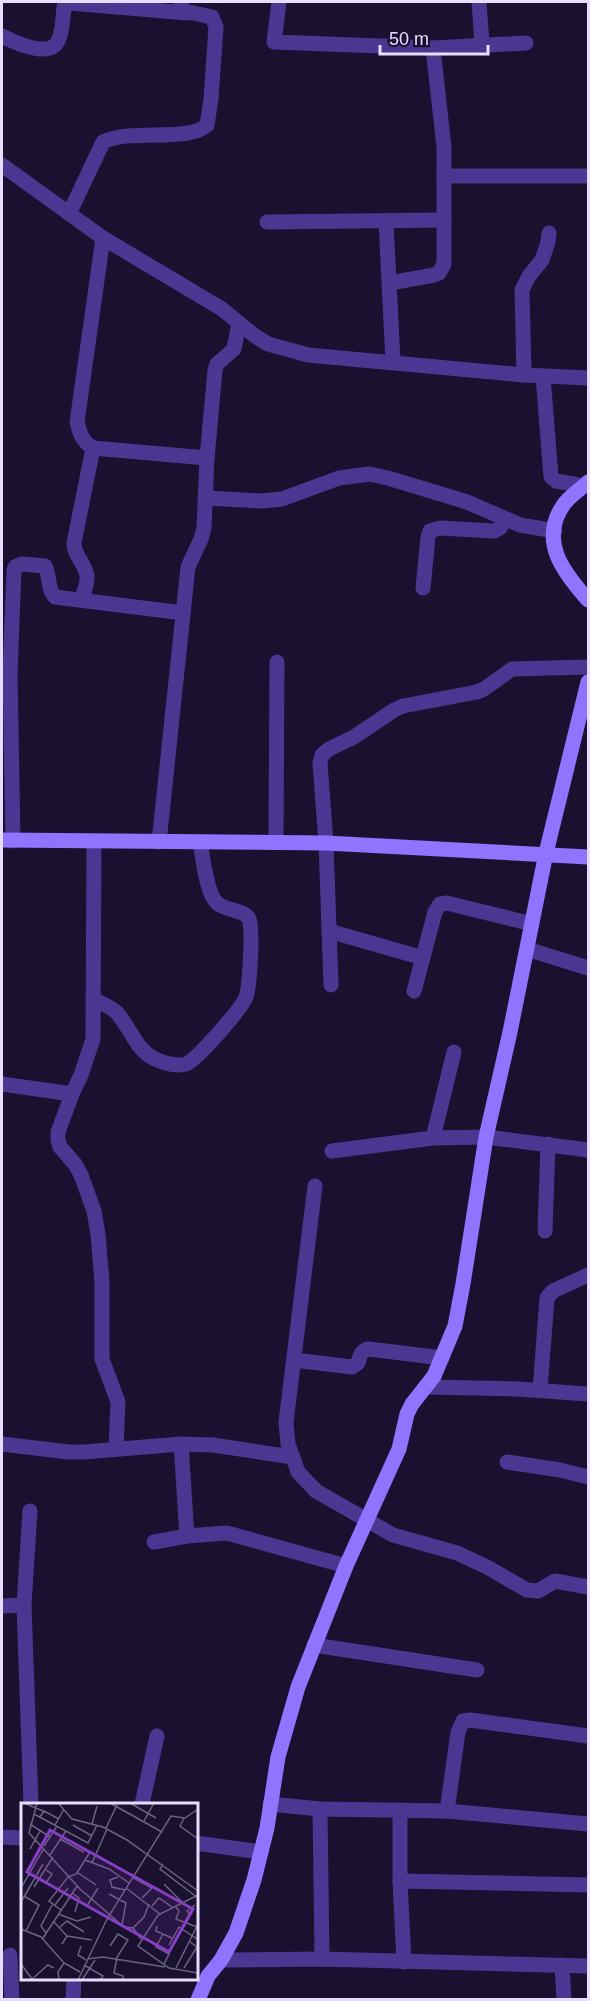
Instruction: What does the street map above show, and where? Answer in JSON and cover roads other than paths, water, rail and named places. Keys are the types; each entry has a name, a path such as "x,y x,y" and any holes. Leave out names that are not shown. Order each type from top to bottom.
{"street":[{"path":"279,2 274,42 433,48 526,43"},
{"path":"479,2 482,44"},
{"path":"2,36 30,47 47,49 54,46 58,41 64,7 70,3 184,7 212,18 216,27 207,125 195,133 120,136 103,142 69,214"},
{"path":"390,283 434,275 442,270 444,264 444,147 433,48"},
{"path":"2,165 103,238 222,309 268,344 308,355 524,375 588,378"},
{"path":"444,176 588,176"},
{"path":"267,222 444,220"},
{"path":"386,221 393,362"},
{"path":"524,375 522,290 529,276 542,260 549,233"},
{"path":"103,238 77,422 80,433 85,443 93,448 207,458"},
{"path":"159,842 188,567 204,528 207,458 215,370 217,364 234,349 239,323"},
{"path":"543,376 551,477 556,481 586,484"},
{"path":"81,600 87,578 74,543 93,448"},
{"path":"206,498 282,500 339,478 369,474 467,502 520,525 555,531"},
{"path":"586,484 566,502 555,531 557,557 562,568 588,600"},
{"path":"423,588 430,531 440,528 494,531 500,528 505,519"},
{"path":"183,613 55,597 51,594 45,566 21,564 15,567 10,673 7,841 326,843 588,856"},
{"path":"276,842 277,662"},
{"path":"331,984 326,843 320,763 322,755 328,749 354,737 404,706 477,692 512,669 588,667"},
{"path":"198,2000 202,1975 221,1959 236,1933 267,1828 284,1733 314,1645 346,1566 399,1449 407,1414 434,1376 455,1326 486,1137 546,853 588,682"},
{"path":"94,842 93,1039 81,1076 58,1132 58,1140 60,1147 75,1164 81,1175 94,1211 102,1282 102,1350 107,1376 118,1402 116,1449"},
{"path":"94,1000 117,1013 130,1034 147,1054 155,1060 181,1066 194,1060 242,1005 248,987 251,930 249,920 245,915 215,902 200,842"},
{"path":"414,991 435,912 440,904 447,903 532,924"},
{"path":"329,931 423,958"},
{"path":"527,949 588,968"},
{"path":"433,1138 454,1052"},
{"path":"2,1084 72,1094"},
{"path":"332,1151 433,1138 486,1137 588,1150"},
{"path":"545,1231 548,1144"},
{"path":"315,1186 286,1422 292,1457 298,1472 316,1491 393,1535 457,1553 527,1590 538,1592 555,1581 588,1587"},
{"path":"540,1390 547,1298 553,1291 588,1275"},
{"path":"294,1360 352,1367 364,1350 369,1349 442,1358"},
{"path":"427,1387 540,1390 588,1394"},
{"path":"181,1443 187,1536"},
{"path":"2,1444 68,1452 181,1443 213,1445 292,1457"},
{"path":"507,1462 560,1470 588,1478"},
{"path":"30,1511 24,1605 31,1803"},
{"path":"154,1542 187,1536 227,1533 346,1566"},
{"path":"2,1606 24,1605"},
{"path":"314,1645 477,1670"},
{"path":"447,1810 458,1732 463,1721 470,1720 588,1736"},
{"path":"142,1803 157,1736"},
{"path":"270,1804 320,1809 447,1810 588,1824"},
{"path":"320,1809 322,1959"},
{"path":"400,1810 400,1881 404,1962"},
{"path":"2,1837 21,1838"},
{"path":"198,1843 261,1852"},
{"path":"400,1881 588,1885"},
{"path":"11,1955 12,2000"},
{"path":"221,1959 322,1959 588,1966"},
{"path":"562,1965 564,2000"},
{"path":"73,2000 74,1980"}]}
